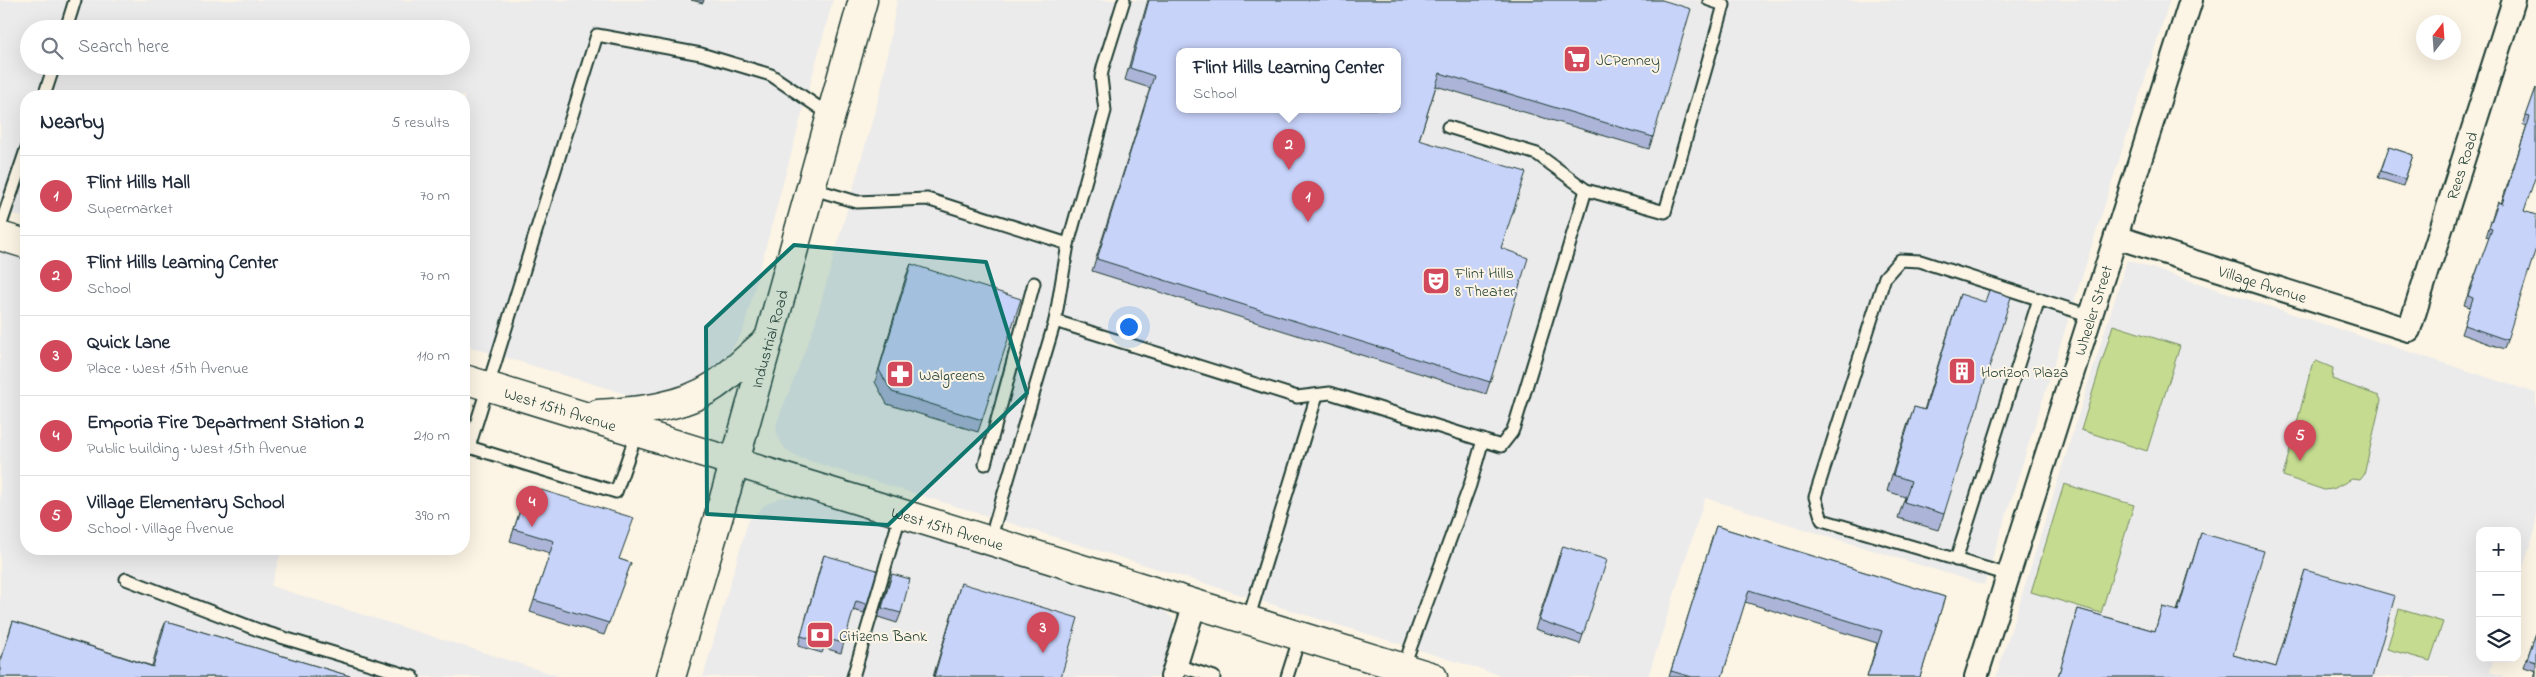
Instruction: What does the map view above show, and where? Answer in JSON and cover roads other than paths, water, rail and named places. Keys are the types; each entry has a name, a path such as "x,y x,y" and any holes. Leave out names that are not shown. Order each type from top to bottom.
{"street":[{"name":"Industrial Road","path":"672,677 735,461 863,0"},
{"name":"Wheeler Street","path":"1976,677 2191,0"},
{"name":"Rees Road","path":"2409,330 2514,0"},
{"path":"0,236 20,242"},
{"name":"Village Avenue","path":"2116,237 2409,330"},
{"path":"581,415 658,407 694,396 714,386 768,340"},
{"name":"West 15th Avenue","path":"470,381 902,512 1433,677"},
{"path":"1174,671 1196,604"}],"lane":[{"path":"69,20 75,0"},
{"path":"990,540 1055,321 1068,244 1105,111 1101,77 1103,67 1124,0"},
{"path":"1448,127 1537,154 1586,190 1665,212 1724,5 1709,0"},
{"path":"470,444 597,35 701,54 771,75 830,115"},
{"path":"46,90 51,75"},
{"path":"0,227 20,168"},
{"path":"810,188 857,202 927,199 1068,244"},
{"path":"1055,321 1297,397 1330,393 1501,446 1512,432 1586,190"},
{"path":"2009,575 1822,520 1815,497 1885,276 1900,260 1920,261 2091,316"},
{"path":"985,464 1034,283"},
{"path":"1956,560 2039,299"},
{"path":"1248,620 1317,395"},
{"path":"470,447 616,492 637,432"},
{"path":"1403,668 1470,486 1484,440"},
{"path":"853,677 902,512"},
{"path":"126,579 260,631 412,677"},
{"path":"1287,677 1300,636"},
{"path":"1174,671 1214,677"}],"place":[{"name":"JCPenney","path":"1577,59"},
{"name":"Flint Hills Learning Center","path":"1289,170"},
{"name":"Flint Hills Mall","path":"1308,222"},
{"name":"Flint Hills 8 Theater","path":"1436,281"},
{"name":"Horizon Plaza","path":"1962,371"},
{"name":"Walgreens","path":"900,374"},
{"name":"Village Elementary School","path":"2300,461"},
{"name":"Emporia Fire Department Station 2","path":"532,527"},
{"name":"Citizens Bank","path":"820,635"},
{"name":"Quick Lane","path":"1043,653"}]}
